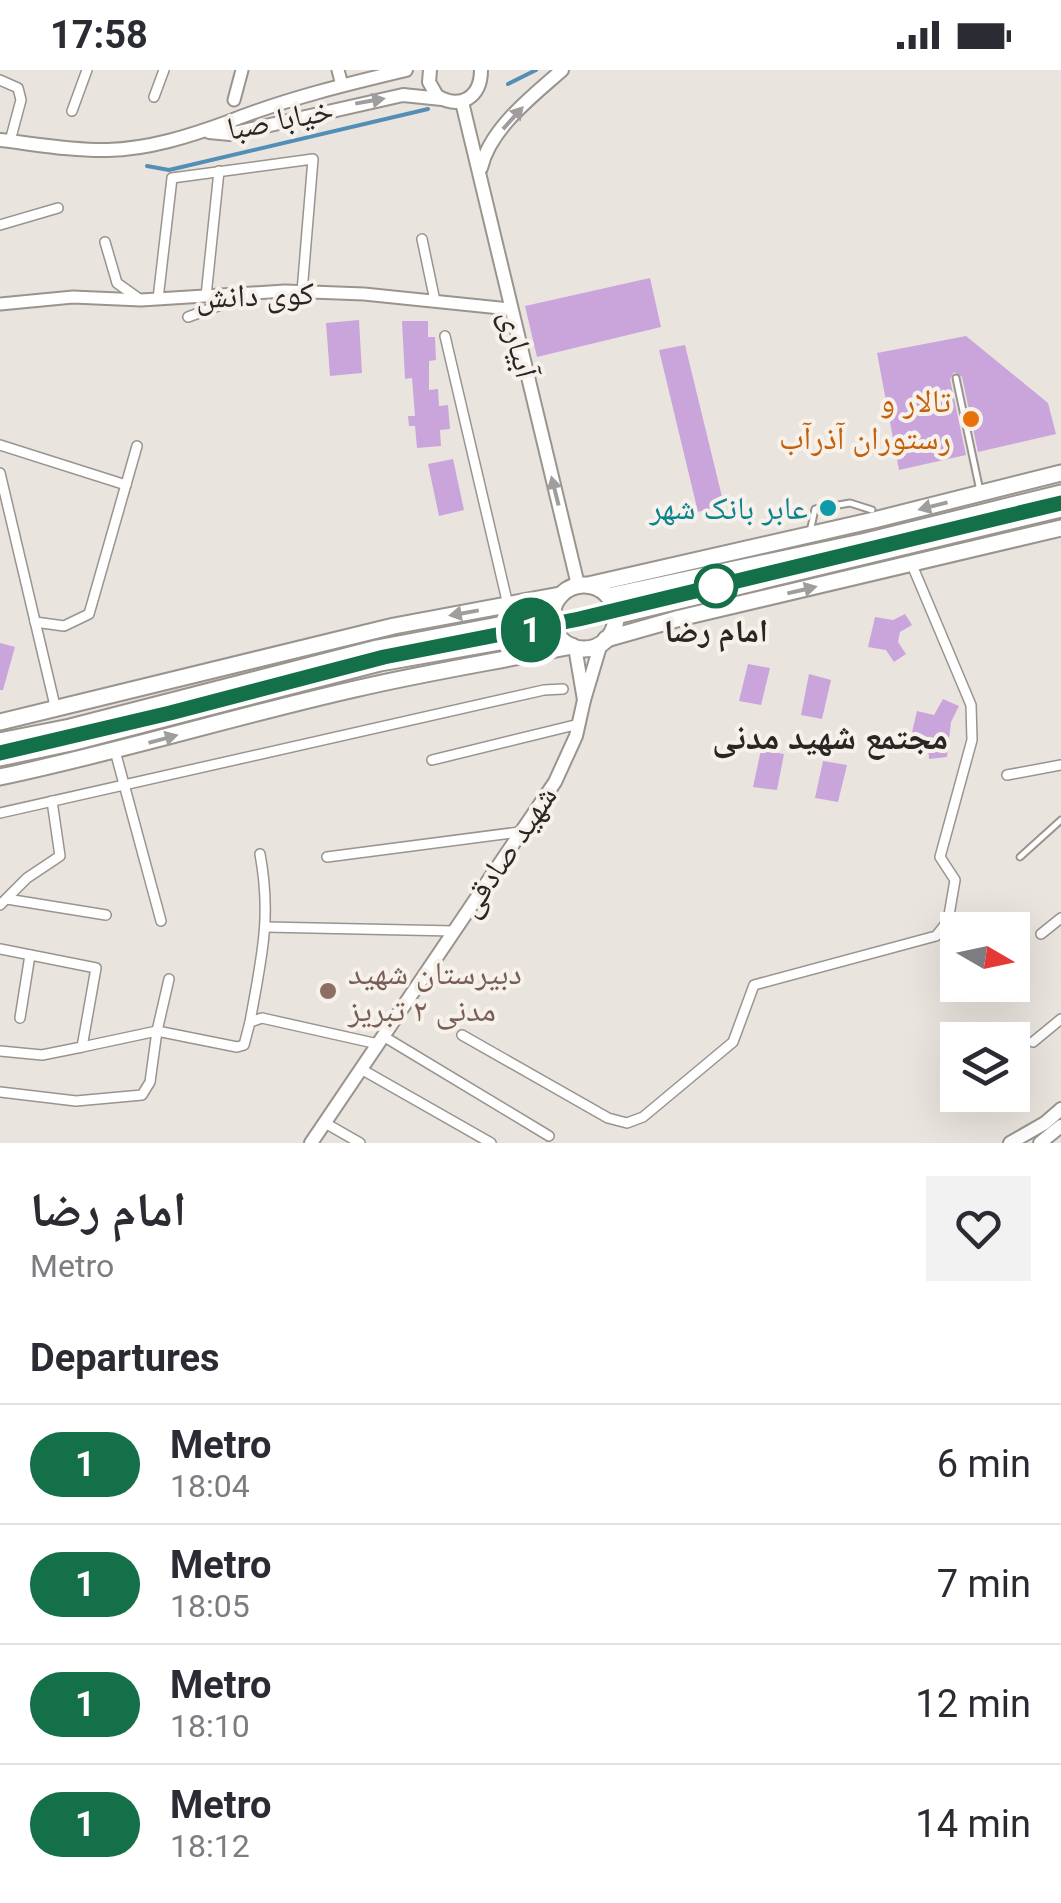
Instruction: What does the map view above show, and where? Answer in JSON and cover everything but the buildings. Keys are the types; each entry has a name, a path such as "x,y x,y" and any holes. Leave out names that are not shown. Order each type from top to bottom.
{"highway":[{"path":"0,722 394,626 560,595 583,585 810,535 1061,473"},
{"path":"583,585 608,596 866,541 1061,492"},
{"path":"603,641 616,616 1061,509"},
{"path":"0,777 454,666 573,646 593,647 680,618 1061,528"},
{"path":"560,595 552,615 556,632 573,646"},
{"path":"608,596 616,616"},
{"path":"0,741 70,727 378,648 552,615"},
{"path":"0,758 72,744 380,663 556,632"}],"main road":[{"name":"خیابا صبا","path":"206,132 363,75 406,70"},
{"path":"430,70 431,87 442,98"},
{"path":"480,175 484,154 512,117 562,70"},
{"path":"462,102 478,90 484,72"},
{"name":"خیابا صبا","path":"206,132 230,134 403,95 462,102"},
{"name":"آبیاری","path":"462,102 510,309 583,585"},
{"path":"5,141 106,150 206,132"},
{"name":"شهید صادقی","path":"311,1143 555,782 579,724 603,641"},
{"name":"شهید صادقی","path":"573,646 584,700"},
{"path":"1010,1143 1061,1109"},
{"path":"1040,1143 1061,1126"}],"street":[{"path":"72,111 87,70"},
{"path":"154,97 164,70"},
{"path":"234,100 242,70"},
{"path":"338,70 342,85"},
{"path":"0,80 18,88 21,100 5,141"},
{"path":"158,299 172,178 313,158 302,292"},
{"path":"206,296 218,171"},
{"path":"0,226 58,208"},
{"path":"422,240 435,301"},
{"path":"105,242 117,283 141,300"},
{"name":"کوی دانش","path":"0,304 73,297 141,300 302,292 510,309"},
{"path":"188,317 252,293"},
{"path":"446,336 508,605"},
{"path":"0,444 126,486"},
{"path":"36,622 64,626 89,614 137,446"},
{"path":"0,473 56,710"},
{"path":"0,523 12,524"},
{"path":"462,1035 608,1118 627,1123 643,1118 734,1042 754,985 936,936 948,921 955,880 940,857 972,740 971,706 912,566"},
{"path":"0,813 544,690 563,690"},
{"path":"432,760 579,724"},
{"path":"115,751 161,921"},
{"path":"1007,775 1061,764"},
{"path":"3,902 27,878 60,856 52,801"},
{"path":"327,857 520,832"},
{"path":"0,1051 42,1055 156,1032 237,1047 244,1045 266,928 268,896 260,854"},
{"path":"3,902 106,915"},
{"path":"1041,934 1061,918"},
{"path":"266,928 454,932"},
{"path":"0,948 96,968 82,1047"},
{"path":"20,1018 30,954"},
{"path":"0,1092 76,1101 142,1095 150,1082 156,1032 169,979"},
{"path":"250,1022 273,1018 381,1040 549,1136"},
{"path":"1033,1042 1061,1019"},
{"path":"362,1069 491,1143"},
{"path":"325,1123 360,1143"}],"lane":[{"path":"956,378 981,494"},
{"path":"810,535 815,509 850,503 872,510"},
{"path":"1020,856 1061,820"}],"waterway":[{"path":"508,84 536,70"},
{"path":"147,166 169,170 428,109"}],"metro line":[{"name":"1","path":"0,753 384,657 516,634 1061,503"}],"place":[{"name":"تالار و رستوران آذرآب","path":"971,419"},
{"name":"عابر بانک شهر","path":"828,508"},
{"name":"امام رضا","path":"716,586"},
{"name":"دبیرستان شهید مدنی ۲ تبریز","path":"328,991"}],"district":[{"name":"مجتمع شهید مدنی","path":"830,737"}]}
